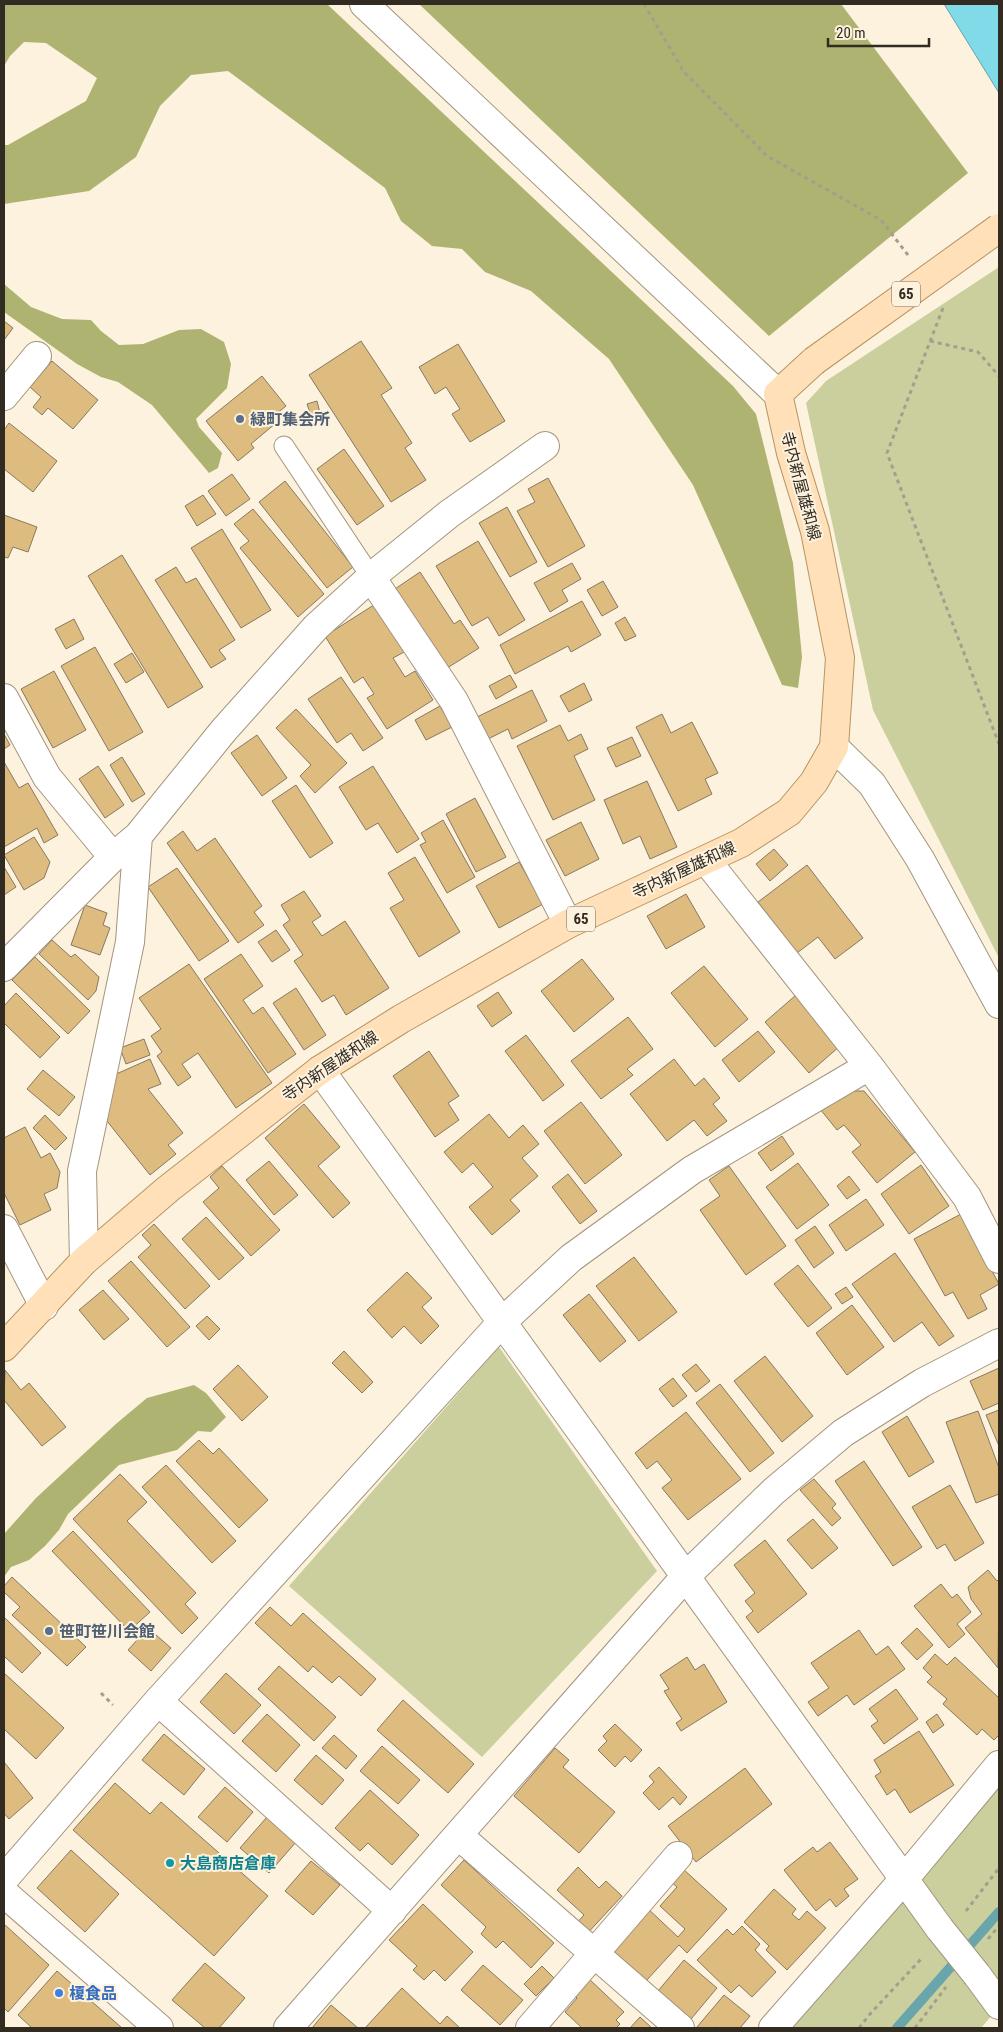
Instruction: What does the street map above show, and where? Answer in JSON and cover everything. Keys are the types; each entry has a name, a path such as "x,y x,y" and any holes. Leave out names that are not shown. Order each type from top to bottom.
{"main road":[{"name":"65","path":"778,394 814,361 999,228"},
{"name":"寺内新屋雄和線","path":"4,1347 84,1261 168,1189 320,1070 400,1019 568,924 741,843 789,812 814,782 834,747 840,658 815,531 791,453 778,394"}],"street":[{"path":"364,4 778,394"},
{"path":"4,396 36,356"},
{"path":"4,967 113,857 138,836 224,730 316,627 371,578 449,514 545,446"},
{"path":"371,578 454,701 568,924"},
{"path":"4,698 48,777 113,857"},
{"path":"834,747 872,784 910,842 999,1004"},
{"path":"84,1261 82,1171 130,942 138,836"},
{"path":"706,860 869,1066 966,1197 999,1259"},
{"path":"4,1879 158,1701 502,1322 571,1258 692,1170 869,1066"},
{"path":"320,1070 940,1929 999,2005"},
{"path":"4,1229 44,1306"},
{"path":"288,2028 685,1577 774,1491 843,1433 922,1383 999,1343"},
{"path":"158,1701 392,1910"},
{"path":"773,2028 905,1878 999,1765"},
{"path":"458,1835 680,2028"},
{"path":"530,2028 678,1856"},
{"path":"4,1893 159,2028"}],"lane":[{"path":"284,446 371,578"}],"path":[{"path":"930,341 978,352 999,376"}],"green space":[{"path":"4,4 327,4 733,386 756,414 793,563 802,657 798,688 782,685 693,485 609,359 531,291 485,272 462,249 432,246 401,221 385,188 228,71 191,75 160,106 136,157 89,191 4,204 4,145 8,145 86,101 97,78 46,43 24,42 10,56 4,66"},
{"path":"419,4 841,4 968,173 769,336"},
{"path":"999,267 999,958 873,710 806,403 826,381"},
{"path":"4,284 31,307 62,319 91,320 101,331 119,345 143,344 179,330 201,329 224,342 231,364 227,388 196,419 199,427 222,453 218,468 209,473 152,405 118,382 101,377 77,364 4,312"},
{"path":"499,1347 657,1571 482,1757 289,1586"},
{"path":"194,1385 206,1393 226,1417 211,1432 198,1431 177,1450 119,1465 68,1514 59,1530 45,1546 29,1560 11,1567 4,1577 4,1534 36,1498 117,1423 147,1398"},
{"path":"999,1786 999,2007 981,2028 786,2028"}],"water":[{"path":"944,4 999,4 999,93"}],"building":[{"path":"4,321 13,328 4,340"},
{"path":"361,341 392,388 381,395 412,443 405,448 426,480 391,502 309,375"},
{"path":"458,344 505,421 470,442 452,414 460,409 446,387 435,394 419,367"},
{"path":"52,361 98,400 73,429 48,408 42,415 33,407 41,397 30,387"},
{"name":"緑町集会所","path":"262,376 286,406 271,418 276,423 251,444 254,448 238,461 206,421"},
{"path":"317,401 320,413 311,416 307,404"},
{"path":"9,423 57,461 33,492 4,469 4,430"},
{"path":"344,449 384,506 357,525 317,469"},
{"path":"232,474 250,499 226,516 208,491"},
{"path":"548,478 585,546 548,567 517,511 535,502 528,489"},
{"path":"285,481 353,567 327,588 259,502"},
{"path":"203,495 216,514 197,526 185,506"},
{"path":"507,507 537,562 510,577 479,523"},
{"path":"253,509 324,594 298,617 240,548 249,541 234,524"},
{"path":"4,515 37,527 28,552 13,547 8,558 4,557"},
{"path":"222,529 271,610 241,628 191,548"},
{"path":"478,541 525,620 499,636 488,617 472,626 436,566"},
{"path":"122,555 203,687 168,708 88,576"},
{"path":"572,563 581,579 562,590 568,601 550,612 534,583"},
{"path":"176,567 186,583 196,578 235,640 219,650 226,659 211,668 155,580"},
{"path":"420,572 454,624 460,620 479,648 444,670 392,591"},
{"path":"603,581 618,607 602,616 587,590"},
{"path":"582,601 601,635 571,652 568,646 515,674 500,645"},
{"path":"377,603 406,651 393,658 405,677 415,671 433,700 387,729 367,698 374,694 363,677 354,683 325,636"},
{"path":"625,617 636,636 625,641 615,623"},
{"path":"74,619 84,639 66,649 55,629"},
{"path":"95,647 143,732 109,751 61,666"},
{"path":"132,653 144,672 126,683 114,664"},
{"path":"54,671 86,730 53,748 21,689"},
{"path":"510,675 517,687 496,699 489,686"},
{"path":"341,677 383,738 363,751 351,733 337,743 308,699"},
{"path":"584,683 592,700 569,712 560,696"},
{"path":"532,690 547,721 512,739 508,729 486,740 475,718"},
{"path":"440,706 452,727 426,740 415,720"},
{"path":"296,709 347,763 315,793 300,776 311,765 276,728"},
{"path":"662,714 671,733 692,722 718,773 705,779 712,794 678,811 636,727"},
{"path":"560,725 568,741 581,734 588,749 574,756 595,800 553,820 517,746"},
{"path":"4,734 10,745 4,749"},
{"path":"257,735 287,778 262,796 231,753"},
{"path":"632,737 641,756 616,767 607,748"},
{"path":"122,757 145,794 132,802 110,765"},
{"path":"4,762 19,788 28,783 58,835 44,843 37,828 4,847"},
{"path":"98,766 124,805 105,818 79,779"},
{"path":"373,766 419,839 397,853 378,823 366,830 339,787"},
{"path":"647,781 677,847 650,859 640,836 623,844 604,800"},
{"path":"296,785 333,843 310,858 272,801"},
{"path":"475,798 506,857 476,872 446,814"},
{"path":"443,820 475,877 447,893 420,845 426,842 421,833"},
{"path":"581,822 599,859 565,876 546,840"},
{"path":"183,831 197,851 215,838 262,906 254,912 264,925 238,943 167,843"},
{"path":"34,837 50,862 44,878 24,890 4,855"},
{"path":"774,849 788,865 770,881 756,864"},
{"path":"415,857 460,932 419,957 390,908 404,900 388,873"},
{"path":"519,862 543,904 499,928 476,886"},
{"path":"807,865 863,938 835,959 818,937 797,953 758,902"},
{"path":"4,867 16,887 4,895"},
{"path":"177,868 229,941 199,961 148,887"},
{"path":"304,891 321,916 312,922 322,936 345,921 389,988 346,1015 334,995 322,1002 294,961 303,955 283,925 290,920 281,905"},
{"path":"686,894 705,927 666,949 647,916"},
{"path":"85,905 107,913 103,925 110,928 100,955 71,945"},
{"path":"276,930 290,950 272,962 258,942"},
{"path":"52,940 71,957 75,954 99,977 96,991 88,1000 39,954"},
{"path":"241,954 263,986 243,1000 253,1014 263,1007 296,1054 268,1073 204,979"},
{"path":"35,957 90,1011 68,1034 12,980"},
{"path":"582,959 614,999 574,1032 541,991"},
{"path":"189,964 272,1083 236,1108 198,1053 182,1064 191,1077 178,1086 157,1056 162,1052 151,1036 161,1029 139,998"},
{"path":"704,966 748,1019 715,1047 671,993"},
{"path":"296,988 326,1035 304,1050 273,1003"},
{"path":"498,992 512,1013 492,1027 477,1006"},
{"path":"16,993 60,1037 40,1058 4,1023 4,1006"},
{"path":"796,995 840,1046 809,1073 765,1022"},
{"path":"628,1017 653,1049 627,1069 633,1075 601,1099 571,1061"},
{"path":"758,1031 775,1052 739,1082 722,1060"},
{"path":"526,1035 564,1085 543,1101 505,1051"},
{"path":"144,1039 150,1055 126,1064 120,1048"},
{"path":"429,1051 459,1096 448,1103 459,1120 435,1137 393,1076"},
{"path":"150,1059 161,1084 148,1089 183,1133 168,1145 176,1154 150,1175 103,1116 114,1075"},
{"path":"674,1059 695,1086 704,1078 720,1098 713,1104 727,1121 707,1136 694,1120 667,1141 630,1094"},
{"path":"43,1070 75,1097 59,1116 27,1089"},
{"path":"842,1091 864,1091 915,1152 877,1183 852,1152 861,1145 844,1125 837,1130 820,1109"},
{"path":"581,1102 622,1155 585,1184 544,1131"},
{"path":"304,1104 340,1147 318,1166 350,1203 333,1218 265,1138"},
{"path":"489,1114 509,1138 523,1125 539,1144 522,1158 538,1176 510,1200 520,1211 492,1235 469,1207 493,1187 473,1163 462,1173 444,1152"},
{"path":"45,1115 67,1138 55,1150 33,1128"},
{"path":"25,1127 41,1158 50,1153 60,1172 57,1188 44,1194 51,1210 20,1225 4,1193 4,1138"},
{"path":"782,1136 794,1154 771,1171 758,1153"},
{"path":"269,1161 298,1195 274,1215 246,1180"},
{"path":"798,1163 829,1205 797,1229 766,1187"},
{"path":"921,1165 949,1206 909,1234 881,1194"},
{"path":"222,1166 280,1230 251,1256 203,1202 219,1188 210,1177"},
{"path":"729,1166 786,1246 746,1275 700,1210 720,1196 709,1180"},
{"path":"568,1174 597,1211 580,1224 552,1187"},
{"path":"849,1176 860,1190 847,1199 837,1186"},
{"path":"866,1199 884,1225 846,1251 829,1225"},
{"path":"961,1214 999,1284 980,1295 987,1309 968,1319 953,1292 945,1296 914,1239"},
{"path":"206,1217 244,1258 219,1280 182,1239"},
{"path":"154,1224 210,1286 185,1309 138,1257 151,1245 142,1235"},
{"path":"815,1226 834,1253 814,1268 795,1240"},
{"path":"895,1253 954,1336 939,1346 922,1322 894,1342 852,1284"},
{"path":"634,1257 677,1312 639,1341 596,1286"},
{"path":"131,1261 190,1327 167,1347 108,1281"},
{"path":"798,1265 832,1308 808,1327 774,1284"},
{"path":"407,1272 432,1298 422,1307 439,1326 421,1344 404,1326 392,1338 367,1310"},
{"path":"846,1287 853,1297 842,1304 835,1294"},
{"path":"103,1290 129,1319 104,1340 79,1310"},
{"path":"589,1294 626,1341 600,1362 563,1315"},
{"path":"852,1305 884,1347 847,1375 816,1333"},
{"path":"207,1316 220,1329 209,1340 196,1326"},
{"path":"344,1351 373,1382 362,1393 332,1363"},
{"path":"765,1356 813,1416 782,1442 734,1381"},
{"path":"696,1364 710,1381 696,1392 682,1375"},
{"path":"238,1365 268,1397 242,1421 213,1389"},
{"path":"999,1368 999,1403 983,1410 970,1381"},
{"path":"5,1370 21,1390 29,1383 66,1427 42,1446 4,1400"},
{"path":"673,1378 687,1396 673,1407 659,1389"},
{"path":"720,1384 774,1453 750,1472 696,1403"},
{"path":"999,1410 999,1446 986,1415"},
{"path":"978,1411 999,1468 999,1494 976,1503 946,1422"},
{"path":"686,1412 741,1479 688,1520 662,1488 672,1480 657,1461 647,1469 635,1453"},
{"path":"907,1416 934,1462 909,1477 882,1432"},
{"path":"199,1440 213,1454 219,1448 268,1500 239,1528 176,1461"},
{"path":"864,1461 922,1547 893,1566 835,1481"},
{"path":"166,1465 236,1541 212,1563 142,1487"},
{"path":"120,1474 147,1502 127,1521 196,1593 185,1604 198,1618 182,1634 73,1519"},
{"path":"814,1479 836,1504 832,1508 841,1518 832,1526 800,1490"},
{"path":"950,1485 984,1543 955,1561 945,1544 937,1549 912,1507"},
{"path":"813,1519 838,1548 812,1569 787,1540"},
{"path":"73,1531 150,1612 129,1631 52,1551"},
{"path":"765,1540 807,1594 758,1633 746,1617 753,1611 745,1601 755,1593 734,1565"},
{"path":"988,1570 997,1581 999,1579 998,1668 965,1628 982,1614 971,1599 968,1587"},
{"name":"笹町笹川会館","path":"12,1577 86,1647 67,1666 12,1615 20,1607 4,1592 4,1586"},
{"path":"941,1584 952,1598 957,1594 971,1612 957,1624 965,1634 949,1648 914,1606"},
{"path":"270,1607 291,1626 303,1613 376,1679 361,1696 339,1676 332,1683 313,1666 308,1672 255,1623"},
{"path":"4,1617 41,1653 22,1673 4,1656"},
{"path":"148,1628 171,1648 151,1671 128,1650"},
{"path":"917,1628 933,1645 917,1660 901,1643"},
{"path":"859,1630 876,1655 888,1646 905,1669 854,1705 847,1695 818,1716 808,1702 829,1688 811,1663"},
{"path":"935,1654 947,1665 955,1657 999,1698 999,1735 994,1740 982,1729 977,1735 943,1704 947,1699 927,1682 932,1677 923,1668"},
{"path":"687,1657 695,1670 704,1664 727,1702 681,1731 676,1723 682,1719 664,1691 669,1689 660,1675"},
{"path":"279,1666 336,1717 314,1741 258,1689"},
{"path":"4,1673 64,1728 36,1759 4,1729"},
{"path":"226,1673 261,1705 234,1734 200,1702"},
{"path":"896,1689 918,1719 884,1744 871,1726 878,1721 869,1709"},
{"path":"403,1700 474,1764 448,1793 377,1730"},
{"path":"267,1714 300,1745 276,1772 242,1741"},
{"path":"937,1714 944,1725 933,1733 926,1722"},
{"path":"615,1724 642,1750 631,1762 625,1756 615,1767 598,1750 607,1741 603,1736"},
{"path":"919,1731 954,1785 910,1813 895,1789 887,1795 875,1776 881,1772 874,1760"},
{"path":"164,1734 205,1769 184,1795 142,1760"},
{"path":"334,1735 357,1756 346,1769 322,1748"},
{"path":"382,1746 420,1780 398,1804 360,1771"},
{"path":"555,1748 569,1760 563,1767 615,1812 579,1853 514,1796"},
{"path":"316,1755 344,1780 322,1805 294,1780"},
{"path":"4,1762 33,1798 9,1819 4,1813"},
{"path":"659,1767 687,1797 680,1805 673,1797 659,1810 643,1793 654,1782 649,1776"},
{"path":"745,1768 772,1804 696,1862 668,1826"},
{"name":"大島商店倉庫","path":"115,1783 150,1814 161,1802 268,1896 214,1956 73,1830"},
{"path":"225,1787 253,1812 227,1842 198,1817"},
{"path":"370,1790 419,1835 392,1865 368,1843 360,1851 335,1828"},
{"path":"267,1817 296,1842 269,1873 240,1848"},
{"path":"830,1842 858,1879 844,1889 849,1896 836,1907 830,1899 816,1911 784,1870 813,1847 817,1852"},
{"path":"71,1850 119,1894 85,1932 37,1888"},
{"path":"464,1860 554,1943 531,1968 503,1941 496,1948 481,1934 486,1927 441,1885"},
{"path":"311,1861 340,1885 313,1915 285,1891"},
{"path":"578,1867 599,1888 606,1881 622,1896 584,1937 573,1927 584,1915 557,1890"},
{"path":"683,1869 727,1909 687,1953 679,1945 645,1982 607,1948 645,1906 678,1937 685,1929 660,1906 677,1887 668,1879"},
{"path":"774,1889 796,1909 792,1914 799,1920 807,1911 826,1928 787,1970 766,1950 769,1946 744,1922"},
{"path":"423,1904 473,1952 445,1981 434,1970 424,1980 413,1970 417,1966 389,1940"},
{"path":"4,1924 49,1965 8,2012 4,2008"},
{"path":"742,1926 760,1944 755,1950 776,1972 752,1997 739,1985 731,1993 697,1960 727,1929 733,1935"},
{"path":"684,1960 717,1988 691,2019 658,1991"},
{"path":"205,1963 245,1998 219,2028 205,2028 172,2000"},
{"path":"483,1965 523,2000 500,2025 461,1990"},
{"path":"542,1966 554,1978 536,1996 524,1984"},
{"name":"榎食品","path":"57,1971 122,2028 32,2028 18,2015"},
{"path":"587,1977 624,2012 616,2020 620,2024 616,2028 582,2028 565,2012 577,1998 572,1993"},
{"path":"402,1988 440,2024 447,2016 460,2028 365,2028"},
{"path":"724,1995 750,2016 740,2028 698,2028 697,2027"},
{"path":"331,2005 358,2028 312,2028"},
{"path":"640,2017 652,2028 630,2028"}],"waterway":[{"path":"897,2028 999,1912"}],"place":[{"name":"緑町集会所","path":"240,419"},
{"name":"笹町笹川会館","path":"49,1631"},
{"name":"大島商店倉庫","path":"170,1863"},
{"name":"榎食品","path":"59,1993"}]}
